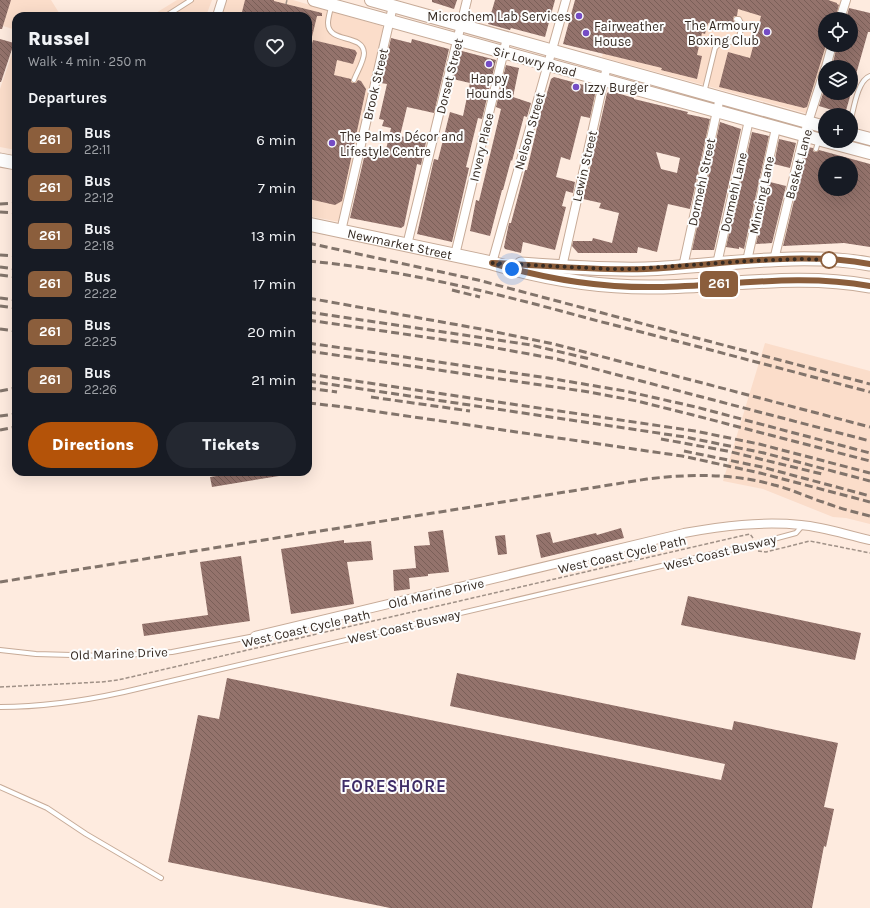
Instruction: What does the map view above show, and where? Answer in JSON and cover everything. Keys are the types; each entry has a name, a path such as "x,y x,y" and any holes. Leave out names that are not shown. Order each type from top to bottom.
{"main road":[{"name":"Sir Lowry Road","path":"314,0 333,2 390,21 804,135 818,142"},
{"name":"Sir Lowry Road","path":"371,0 818,125"},
{"path":"858,136 870,139"},
{"name":"Sir Lowry Road","path":"846,148 870,153"},
{"path":"0,160 12,162"},
{"name":"Newmarket Street","path":"312,225 492,263 567,281 614,286 657,287 784,280 835,281 870,286"},
{"name":"Newmarket Street","path":"492,263 608,269 683,267 747,261 798,259 834,260 870,264"}],"street":[{"path":"218,12 222,0"},
{"name":"Dorset Street","path":"407,245 467,0"},
{"name":"Nelson Street","path":"492,263 566,0"},
{"path":"842,12 846,0"},
{"name":"Brook Street","path":"341,231 393,6"},
{"name":"Invery Place","path":"455,255 507,38"},
{"name":"Lewin Street","path":"562,267 608,66"},
{"name":"Basket Lane","path":"774,260 804,135 818,92"},
{"name":"Dormehl Street","path":"683,267 720,97"},
{"name":"Dormehl Lane","path":"717,264 749,120"},
{"name":"Mincing Lane","path":"747,261 776,128"},
{"name":"Old Marine Drive","path":"255,636 684,533 717,527 762,523 802,525 870,540"}],"lane":[{"path":"172,12 191,0"},
{"path":"333,2 328,24 330,31 337,36 357,42 362,47 364,52 363,59 354,80"},
{"path":"704,93 715,48 721,42 728,43 739,37 742,25 739,19 736,19"},
{"path":"854,108 861,83 870,76"},
{"name":"West Coast Busway","path":"0,707 44,705 98,698 755,544 796,533 802,525"},
{"name":"Old Marine Drive","path":"0,650 36,654 108,656 172,652 255,636"},
{"path":"0,787 47,808 86,834 161,878"}],"path":[{"path":"286,4 287,0"},
{"name":"West Coast Cycle Path","path":"0,687 118,680 745,535 750,534 753,536"},
{"path":"757,550 766,552 810,542 870,553"}],"shaded area":[{"path":"0,0 51,0 58,12 12,12 12,29 0,25"},
{"path":"177,0 212,0 208,12 158,12"},
{"path":"226,0 293,0 382,26 383,28 340,222 312,217 312,12 222,12"},
{"path":"619,0 843,0 840,12 818,12 818,52 828,52 825,60 818,60 818,84 809,114 602,57 610,25"},
{"path":"12,54 12,149 0,147 0,89"},
{"path":"765,343 870,371 870,524 846,518 833,517 763,489 723,481"}],"building":[{"path":"0,0 11,0 2,29 0,29"},
{"path":"245,0 274,0 322,13 322,16 317,16 312,37 312,12 242,12"},
{"path":"432,0 457,0 454,9 432,2"},
{"path":"495,0 555,0 545,37 511,28 510,30 488,24"},
{"path":"575,0 828,0 839,5 837,12 818,12 818,52 824,52 821,60 818,60 818,71 807,107 804,108 719,87 728,52 750,58 761,16 738,9 737,16 734,16 733,19 735,22 733,29 708,23 705,34 702,33 697,55 702,56 697,79 661,70 662,68 563,44"},
{"path":"849,8 870,13 870,32 868,32 858,67 858,60 834,60 835,52 858,52 858,12 848,12"},
{"path":"391,38 411,43 412,39 449,49 434,113 407,107 400,136 426,142 421,165 417,164 404,226 401,228 350,218 366,149 385,154 391,128 382,126 384,120 379,119 387,84 381,83"},
{"path":"0,39 12,42 12,49 0,82"},
{"name":"The Palms Décor and Lifestyle Centre","path":"313,40 355,50 357,53 353,64 337,60 334,75 351,79 351,82 353,83 356,83 358,80 361,81 366,89 342,201 335,205 312,200"},
{"path":"462,51 496,60 482,119 478,118 466,167 469,168 452,242 417,234 434,159 438,160 450,112 463,116 470,83 453,79 460,52"},
{"path":"506,65 519,68 513,97 531,103 527,117 524,116 490,236 470,231 476,200 479,201 501,109 496,107"},
{"path":"554,77 595,88 596,90 590,118 581,116 570,160 561,157 556,177 575,182 573,193 566,191 562,206 566,207 555,250 523,242 521,253 505,249 504,247 509,223 511,223 525,170 527,170 542,106 543,107 551,79"},
{"path":"610,91 634,99 688,112 687,114 710,119 690,209 668,204 657,252 638,247 637,253 578,253 572,246 573,241 592,241 593,238 612,243 619,213 599,208 601,203 583,199 607,93","holes":["656,152 680,158 677,173 661,169"]},
{"path":"821,100 849,100 847,108 826,108 819,106"},
{"path":"720,122 741,129 714,250 692,250"},
{"path":"752,132 769,136 744,249 739,247 739,249 726,247"},
{"path":"779,139 796,143 790,168 774,164"},
{"path":"807,147 813,148 813,151 815,152 819,150 841,156 818,156 818,196 858,196 858,161 870,164 870,247 844,243 783,246"},
{"path":"770,182 786,186 772,243 756,244"},
{"path":"216,476 279,476 212,487 210,477"},
{"path":"621,528 624,538 541,558 536,535 550,532 553,543 596,533 597,535"},
{"path":"443,530 449,572 409,578 410,589 394,591 393,570 416,568 414,546 430,545 428,532"},
{"path":"505,535 507,554 498,555 495,536"},
{"path":"344,540 344,543 371,541 373,560 347,562 354,604 291,614 281,549"},
{"path":"241,556 250,621 144,636 142,624 208,615 200,562"},
{"path":"688,596 861,633 855,660 681,625"},
{"path":"457,673 732,730 734,721 838,743 824,807 834,809 826,847 824,846 812,908 390,908 168,862 198,715 219,719 227,678 721,780 725,764 450,706"}],"railway":[{"path":"0,204 12,203"},
{"path":"0,212 12,213"},
{"path":"312,244 478,280 870,384"},
{"path":"0,255 12,256"},
{"path":"312,261 345,265 418,277 490,293 870,392"},
{"path":"0,267 12,268"},
{"path":"0,275 12,276"},
{"path":"452,290 480,297"},
{"path":"0,298 12,300"},
{"path":"312,299 481,329 554,344 870,427"},
{"path":"0,306 12,308"},
{"path":"312,313 531,345 590,359"},
{"path":"312,321 479,345 557,359 870,441"},
{"path":"0,329 12,330"},
{"path":"312,344 548,378 625,391 696,407 870,453"},
{"path":"312,352 589,392 637,401 870,461"},
{"path":"312,375 695,431 759,444 870,473"},
{"path":"312,382 685,437 764,453 870,481"},
{"path":"0,391 12,389"},
{"path":"312,389 337,392"},
{"path":"371,397 470,411"},
{"path":"312,403 682,456 760,473 870,502"},
{"path":"0,416 12,414"},
{"path":"0,430 12,428"},
{"path":"661,439 727,451 822,474"},
{"path":"684,451 762,467 870,496"},
{"path":"0,582 663,477 711,476 743,478 787,489 840,508 870,516"}],"bus line":[{"name":"261","path":"870,264 834,260 798,259 747,261 645,269 608,269 492,263 567,281 614,286 657,287 807,280 835,281 870,286"}],"place":[{"name":"Microchem Lab Services","path":"579,16"},
{"name":"The Armoury Boxing Club","path":"767,32"},
{"name":"Fairweather House","path":"586,33"},
{"name":"Happy Hounds","path":"489,64"},
{"name":"Izzy Burger","path":"576,87"},
{"name":"The Palms Décor and Lifestyle Centre","path":"332,143"}],"district":[{"name":"FORESHORE","path":"394,786"}],"route":[{"path":"512,269 492,263 608,269 645,269 747,261 798,259 829,260"}]}
